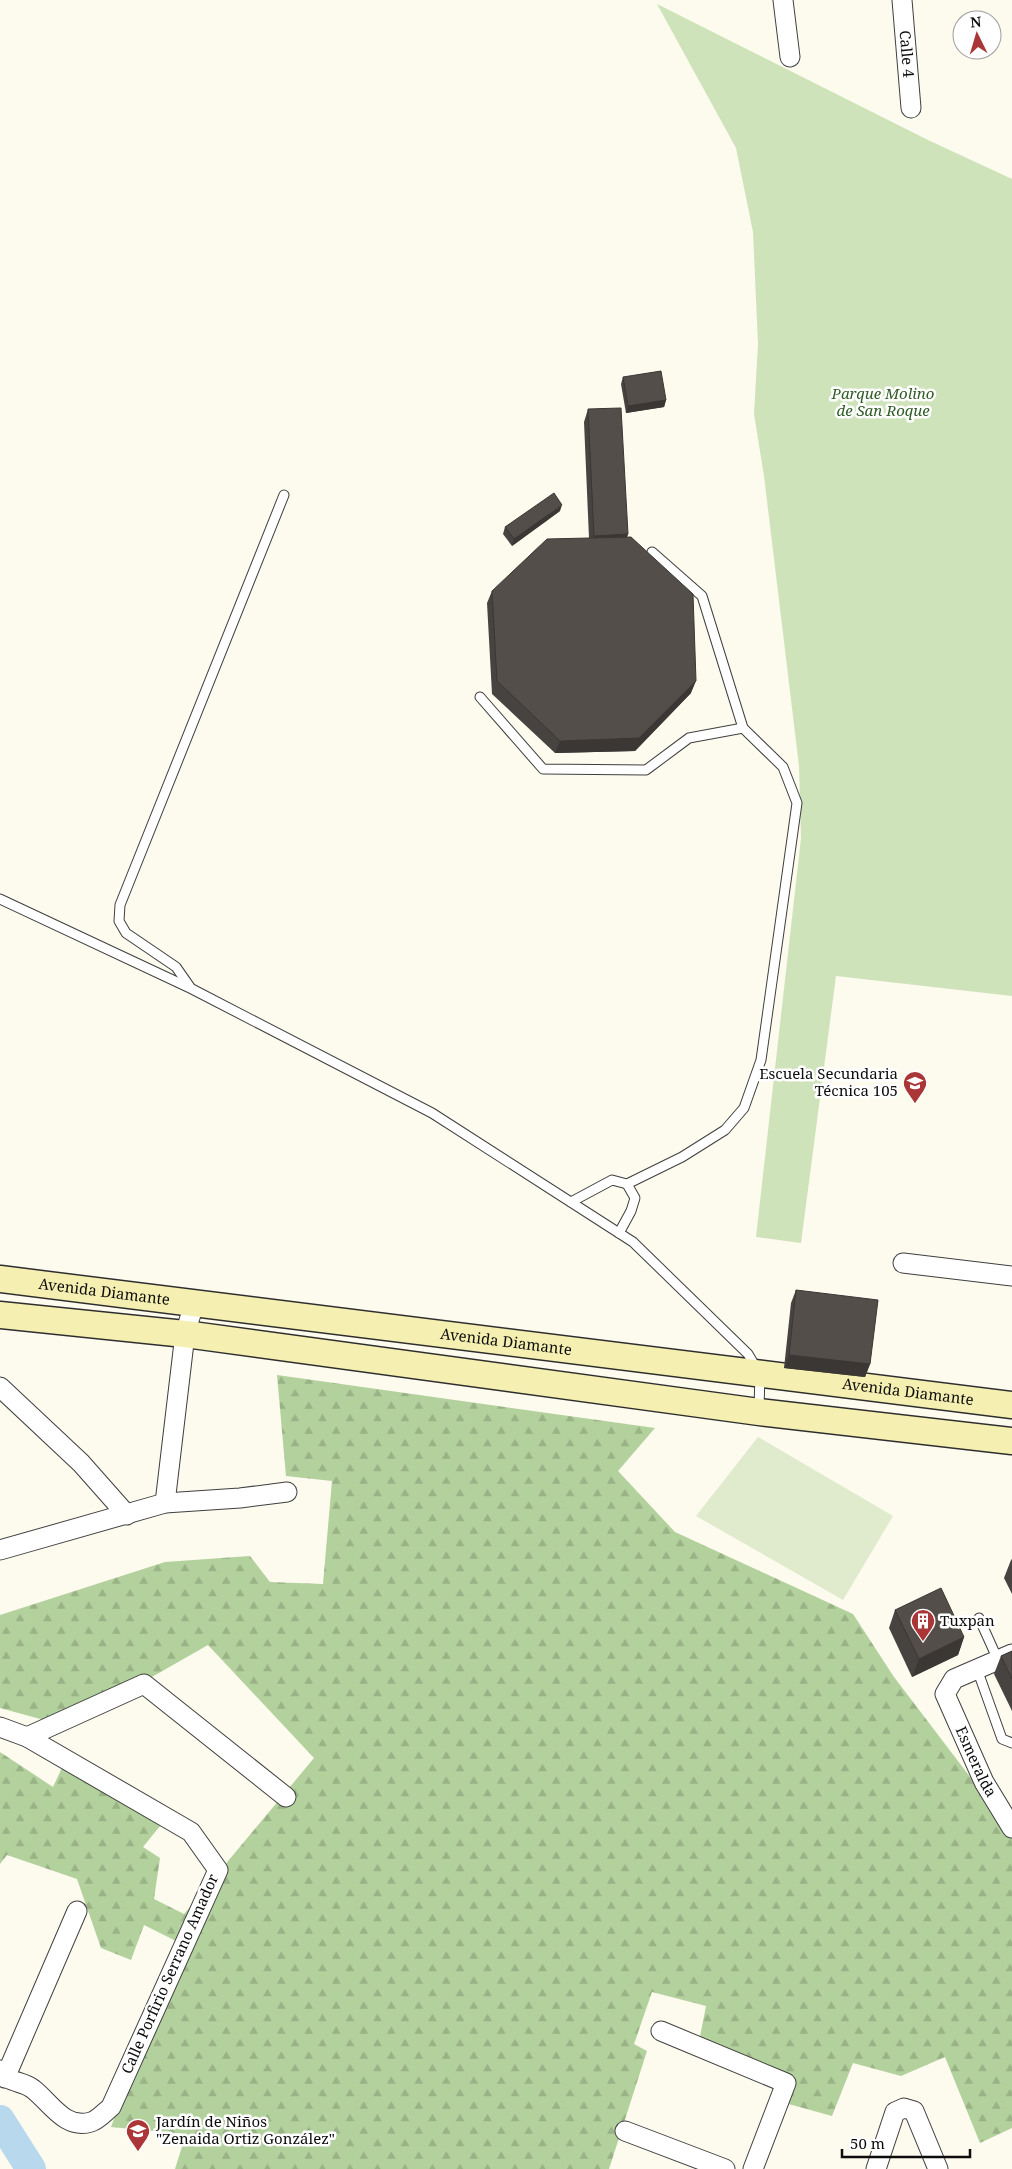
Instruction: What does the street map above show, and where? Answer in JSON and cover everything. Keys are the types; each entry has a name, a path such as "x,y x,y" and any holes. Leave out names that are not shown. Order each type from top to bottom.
{"main road":[{"name":"Avenida Diamante","path":"0,1278 194,1304 930,1394 1012,1406"},
{"path":"0,1315 185,1334 759,1412 1012,1441"},
{"path":"926,1431 930,1394"}],"street":[{"path":"783,0 790,57"},
{"name":"Calle 4","path":"902,0 911,108"},
{"path":"903,1263 1012,1276"},
{"path":"165,1503 185,1334 194,1304"},
{"path":"0,1388 81,1463 127,1515"},
{"path":"0,1550 165,1503 240,1498 287,1492"},
{"path":"977,1669 1005,1657"},
{"name":"Esmeralda","path":"977,1669 954,1679 944,1694 984,1782 1012,1828"},
{"path":"27,1737 144,1684 286,1797"},
{"name":"Calle Porfirio Serrano Amador","path":"0,1727 27,1737 191,1832 218,1870 110,2108 92,2122 73,2123 54,2110 32,2087 2,2074"},
{"path":"2,2074 77,1911"},
{"path":"661,2031 786,2082 753,2169"},
{"path":"876,2169 894,2112 904,2108 914,2111 938,2169"},
{"path":"625,2131 725,2169"}],"lane":[{"path":"192,989 176,967 126,933 119,921 120,905 284,495"},
{"path":"571,1202 612,1180 627,1184 682,1156 725,1130 744,1108 761,1060 797,803 783,768 743,728 702,596 652,552"},
{"path":"480,697 543,769 646,770 689,738 743,728"},
{"path":"0,899 192,989 432,1113 619,1232 633,1242 748,1354 760,1374 759,1412"},
{"path":"619,1232 631,1211 635,1198 627,1184"},
{"path":"979,1618 1005,1657"},
{"path":"977,1669 1002,1739 1012,1744"}],"green space":[{"name":"Parque Molino de San Roque","path":"657,4 928,140 1012,179 1012,996 836,976 801,1243 756,1237 801,838 799,766 764,476 754,414 758,344 753,232 736,148"},
{"path":"277,1375 655,1428 618,1471 675,1532 853,1614 894,1677 1012,1832 1012,2128 980,2143 945,2057 901,2076 853,2063 832,2116 785,2103 792,2081 698,2047 706,2006 652,1992 634,2044 647,2051 609,2169 175,2169 186,2134 111,2127 180,1943 144,1925 131,1960 101,1948 77,1879 7,1855 0,1864 0,1752 53,1787 67,1757 160,1826 143,1847 160,1858 154,1899 184,1914 314,1758 208,1645 66,1726 0,1708 0,1615 165,1562 250,1556 270,1582 323,1584 332,1481 286,1476"},
{"path":"758,1437 893,1516 843,1600 696,1516"}],"building":[{"path":"661,371 666,400 628,406 623,377"},
{"path":"621,408 628,534 594,536 588,409"},
{"path":"554,493 562,505 514,539 505,527"},
{"path":"631,537 693,594 696,681 639,738 560,741 497,681 492,591 547,539"},
{"path":"796,1290 878,1300 870,1364 789,1355"},
{"path":"941,1588 964,1637 919,1659 895,1610"},
{"path":"1012,1651 1012,1679 1001,1656"}],"waterway":[{"path":"0,2120 31,2169"}],"place":[{"name":"Escuela Secundaria Técnica 105","path":"915,1104"},
{"name":"Tuxpan","path":"923,1642"},
{"name":"Jardín de Niños \"Zenaida Ortiz González\"","path":"138,2152"}]}
